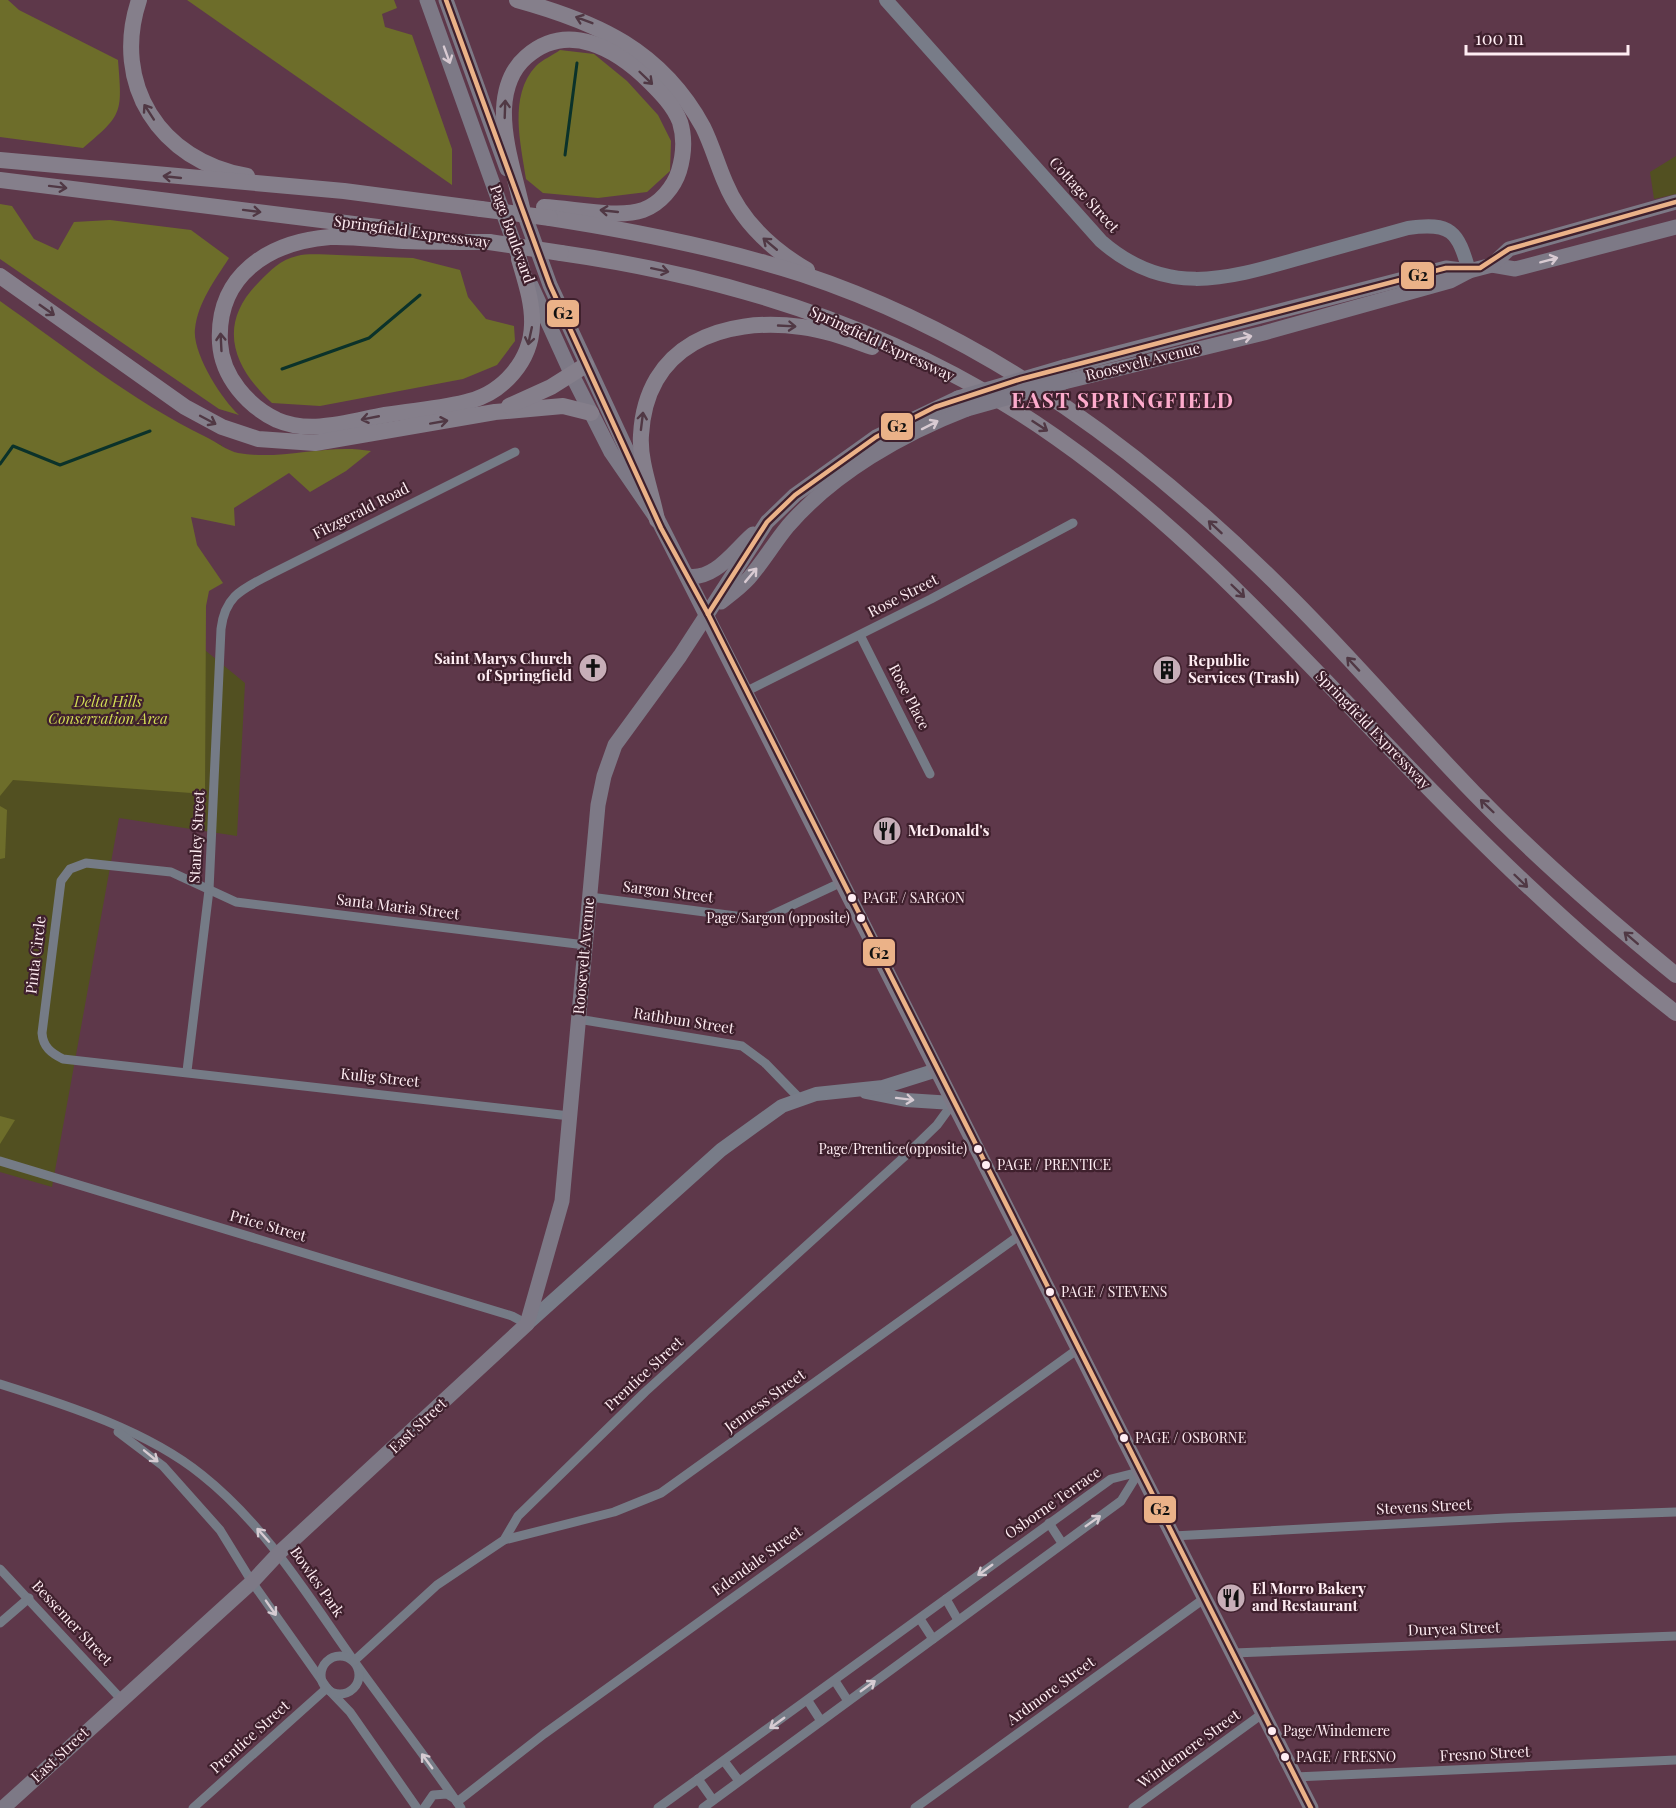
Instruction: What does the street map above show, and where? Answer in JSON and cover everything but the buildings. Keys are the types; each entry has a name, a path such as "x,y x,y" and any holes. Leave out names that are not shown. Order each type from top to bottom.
{"highway":[{"path":"139,0 130,42 136,86 146,110 178,147 223,170 330,190"},
{"path":"517,0 597,26 628,43 652,63 673,85 699,122 730,194 745,218 779,252 837,287"},
{"path":"522,208 506,132 504,110 509,80 524,59 549,42 567,39 593,42 634,67 674,110 684,139 681,165 670,188 657,202 644,209 618,213 547,212"},
{"name":"Springfield Expressway","path":"0,160 547,212 736,256 837,287 927,326 1000,365 1061,402 1143,464 1292,599 1493,811 1594,905 1676,975"},
{"name":"Springfield Expressway","path":"0,180 489,242 658,269 778,300 846,325 939,368 1040,426 1148,509 1286,637 1508,868 1591,944 1676,1013"},
{"path":"489,242 333,237 297,242 276,249 241,275 225,303 220,343 229,374 256,407 278,420 310,426 334,425 477,399 511,376 530,339 532,313 519,259"},
{"path":"0,276 168,396 237,434 274,442 315,443 495,412 563,406 591,413"},
{"path":"657,520 640,442 644,408 651,387 663,367 677,352 699,339 752,325 803,327 939,368"},
{"path":"495,412 544,391 586,365"}],"main road":[{"name":"Page Boulevard","path":"427,0 519,259 571,373 611,452 657,520"},
{"name":"Page Boulevard","path":"446,0 550,285 629,453 657,520 708,614 745,692 1311,1808"},
{"name":"Cottage Street","path":"886,0 1101,241 1142,267 1173,278 1215,280 1408,228 1432,225 1449,230 1456,237 1469,271"},
{"name":"Roosevelt Avenue","path":"1492,265 1509,249 1676,202"},
{"path":"1652,209 1658,231"},
{"name":"Roosevelt Avenue","path":"1064,375 1145,361 1337,313 1450,281 1469,271 1492,265 1515,269 1676,227"},
{"name":"Roosevelt Avenue","path":"527,1324 562,1201 598,805 609,759 627,727 708,614 767,522 795,495 876,437 963,404 1064,375 1128,350 1446,268 1469,271"},
{"name":"Roosevelt Avenue","path":"708,614 747,580 788,526 820,495 877,453 963,404"},
{"path":"687,576 701,577 719,567 767,522"},
{"name":"East Street","path":"3,1808 252,1582 279,1553 527,1324 721,1150 782,1106 800,1099 833,1091 883,1087 937,1070"},
{"name":"East Street","path":"858,1090 896,1098 953,1103"}],"street":[{"name":"Fitzgerald Road","path":"226,605 245,588 271,574 515,452"},
{"name":"Rose Street","path":"745,692 860,635 1073,523"},
{"name":"Stanley Street","path":"187,1071 210,890 220,649 226,605"},
{"name":"Rose Place","path":"860,635 930,774"},
{"name":"Pinta Circle","path":"187,1071 63,1059 50,1052 45,1046 42,1033 58,893 64,874 86,863 171,873 210,890"},
{"name":"Sargon Street","path":"590,897 758,918 785,909 842,882"},
{"name":"Santa Maria Street","path":"210,890 236,902 585,945"},
{"name":"Rathbun Street","path":"578,1019 742,1046 765,1062 800,1099"},
{"name":"Kulig Street","path":"187,1071 570,1116"},
{"name":"Prentice Street","path":"354,1661 437,1585 504,1540 518,1516 645,1392 904,1157 937,1125 953,1103"},
{"name":"Price Street","path":"0,1161 512,1316 527,1324"},
{"name":"Jenness Street","path":"504,1540 614,1512 661,1493 1020,1235"},
{"name":"Edendale Street","path":"460,1806 544,1734 1078,1349"},
{"name":"Bowles Park","path":"0,1384 104,1422 160,1447 202,1474 237,1507 279,1553 354,1661 460,1806"},
{"name":"Bowles Park","path":"104,1422 144,1450 183,1486 229,1541 252,1582 327,1688 350,1712 417,1808"},
{"name":"Osborne Terrace","path":"658,1808 1111,1479 1139,1472"},
{"path":"703,1808 1121,1501 1139,1472"},
{"name":"Stevens Street","path":"1173,1536 1506,1518 1676,1512"},
{"path":"1049,1523 1062,1543"},
{"name":"Bessemer Street","path":"0,1569 121,1699"},
{"path":"0,1623 29,1598"},
{"name":"Ardmore Street","path":"915,1808 1205,1598"},
{"path":"946,1599 958,1620"},
{"path":"920,1618 933,1639"},
{"name":"Duryea Street","path":"1234,1653 1676,1636"},
{"path":"341,1655 354,1661 359,1670 359,1680 354,1689 345,1694 335,1693 327,1688 321,1674 327,1661 341,1655"},
{"path":"835,1681 848,1701"},
{"name":"Prentice Street","path":"193,1808 327,1688"},
{"path":"808,1701 821,1721"},
{"name":"Windemere Street","path":"1132,1808 1262,1714"},
{"name":"Fresno Street","path":"1295,1777 1676,1760"},
{"path":"724,1761 739,1781"},
{"path":"699,1779 713,1800"},
{"path":"423,1808 428,1799 440,1794 447,1794 460,1806"}],"green space":[{"path":"0,0 8,0 19,10 118,60 120,91 117,111 106,127 83,148 0,137"},
{"path":"187,0 394,0 397,8 382,14 385,27 412,35 452,149 452,185"},
{"path":"560,50 594,54 627,81 658,115 671,141 670,171 647,192 598,198 543,193 526,179 519,121 522,91 527,78 536,66"},
{"path":"1676,156 1676,194 1654,199 1650,172"},
{"path":"0,204 12,206 34,239 58,250 74,222 110,220 191,230 229,258 203,300 197,319 195,339 203,363 217,388 239,415 219,409 0,259"},
{"path":"312,254 413,258 460,270 468,297 486,319 514,326 515,341 497,365 463,379 320,406 272,403 258,389 239,360 234,329 238,313 246,298 272,270 291,258"},
{"path":"0,301 126,391 230,450 255,455 338,449 371,451 346,471 310,492 289,473 234,508 235,526 191,517 197,545 223,583 209,591 206,606 205,794 13,780 0,796"},
{"name":"Delta Hills Conservation Area","path":"90,409 222,445 116,577 245,683 237,836 119,818 52,1187 0,1172 0,464"},
{"path":"0,806 7,810 5,858 0,859"},
{"path":"0,1116 15,1120 0,1144"}],"waterway":[{"path":"565,155 577,63"},
{"path":"282,369 369,338 420,295"},
{"path":"0,464 13,446 60,465 150,431"}],"transit line":[{"name":"G2","path":"446,0 550,285 661,528 708,614 1311,1808"},
{"name":"G2","path":"708,614 767,522 795,495 876,437 935,407 1021,379 1446,268 1480,268 1509,249 1676,202"}],"place":[{"name":"Saint Marys Church of Springfield","path":"593,668"},
{"name":"Republic Services (Trash)","path":"1167,670"},
{"name":"McDonald's","path":"887,831"},
{"name":"PAGE / SARGON","path":"852,898"},
{"name":"Page/Sargon (opposite)","path":"861,918"},
{"name":"Page/Prentice(opposite)","path":"978,1149"},
{"name":"PAGE / PRENTICE","path":"986,1165"},
{"name":"PAGE / STEVENS","path":"1050,1292"},
{"name":"PAGE / OSBORNE","path":"1124,1438"},
{"name":"El Morro Bakery and Restaurant","path":"1231,1598"},
{"name":"Page/Windemere","path":"1272,1731"},
{"name":"PAGE / FRESNO","path":"1285,1757"}],"district":[{"name":"EAST SPRINGFIELD","path":"1123,401"}]}
